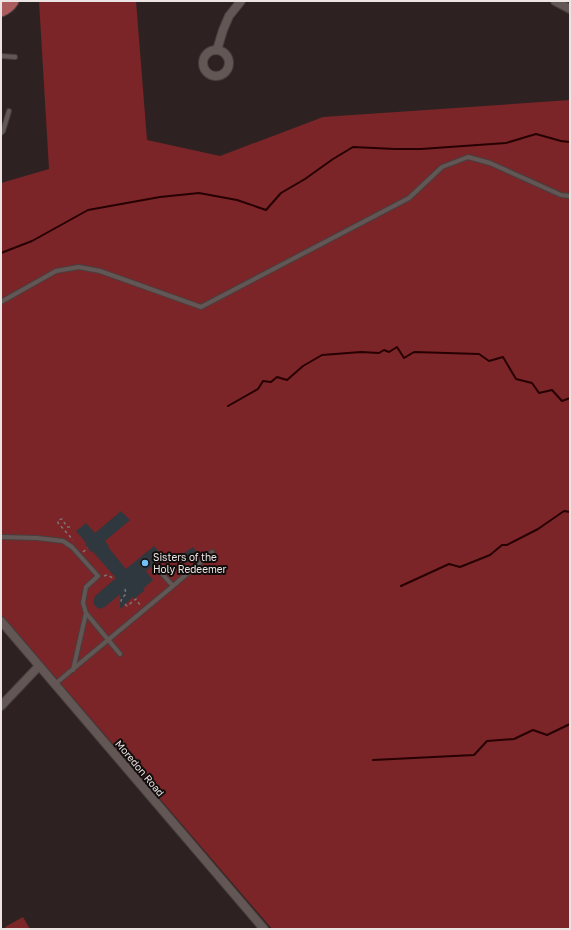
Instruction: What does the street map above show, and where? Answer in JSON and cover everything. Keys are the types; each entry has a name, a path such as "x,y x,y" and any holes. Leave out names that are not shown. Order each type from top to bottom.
{"main road":[{"path":"1,10 12,1"}],"street":[{"path":"217,50 229,16 241,1"},
{"path":"555,1 570,9"},
{"name":"Moredon Road","path":"1,620 264,929"},
{"path":"1,706 39,666"}],"lane":[{"path":"1,56 15,57"},
{"path":"1,134 9,111"},
{"path":"1,302 56,271 79,267 100,271 201,307 409,198 442,167 468,157 490,163 561,195 570,196"},
{"path":"1,537 38,538 63,541 72,547 98,576 84,590 82,603 86,613 120,654"},
{"path":"55,684 212,552"},
{"path":"157,568 173,586"},
{"path":"72,670 86,613"}],"path":[{"path":"70,527 67,527 62,519 58,520 58,523 73,540"},
{"path":"81,553 88,548"},
{"path":"102,577 107,575 115,579"},
{"path":"122,602 122,598 126,594 125,589"},
{"path":"125,604 127,606 136,599 140,605 137,608 140,613"}],"shaded area":[{"path":"39,1 136,1 147,140 220,156 323,117 570,100 570,929 272,929 1,614 1,183 49,169"},
{"path":"23,917 30,929 7,929 5,927"}],"building":[{"name":"Sisters of the Holy Redeemer","path":"121,511 130,520 105,541 126,569 154,546 164,557 146,571 153,580 143,589 145,590 134,599 133,597 120,609 120,594 105,607 98,609 93,603 95,596 116,578 92,551 91,552 76,531 86,523 95,533"},
{"path":"193,547 198,555 187,563 181,555"}],"waterway":[{"path":"1,253 32,241 88,210 160,197 199,193 237,200 266,210 281,193 353,147 421,149 506,143 536,134 570,142"},
{"path":"228,406 258,389 263,381 271,382 277,377 287,380 303,366 322,355 361,352 379,353 384,350 389,352 397,347 404,358 414,352 479,354 489,361 503,357 516,379 532,383 539,393 552,390 562,401 570,398"},
{"path":"401,586 449,564 460,567 490,555 502,545 507,545 538,529 564,511 570,512"},
{"path":"373,760 474,755 487,741 514,739 533,730 547,735 570,724"}],"place":[{"name":"Sisters of the Holy Redeemer","path":"145,563"}]}
